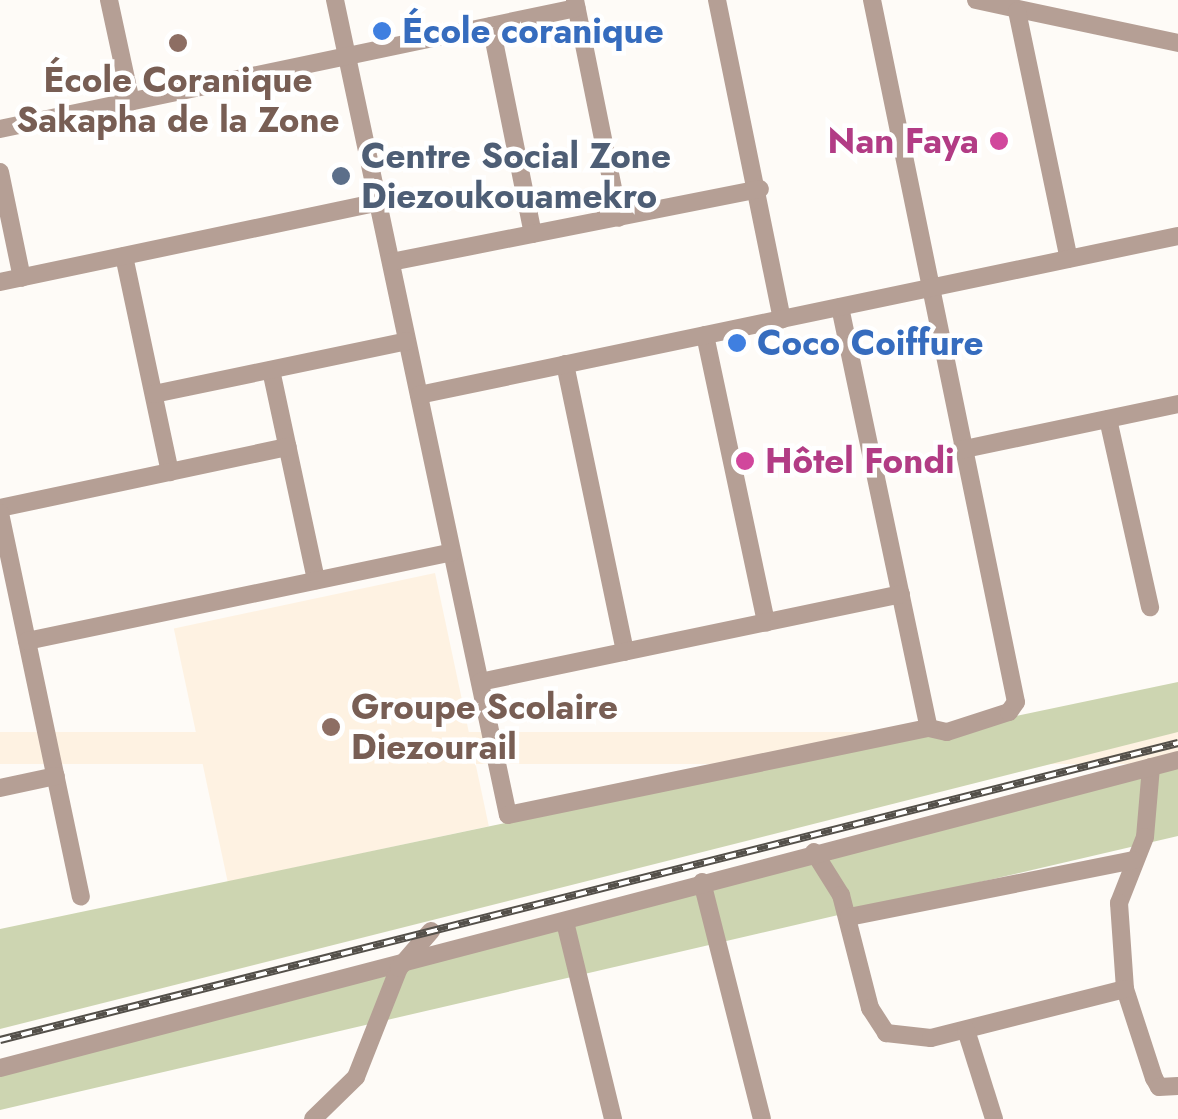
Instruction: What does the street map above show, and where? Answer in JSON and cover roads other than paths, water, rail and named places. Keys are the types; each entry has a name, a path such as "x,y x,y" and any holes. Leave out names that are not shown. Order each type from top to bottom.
{"street":[{"path":"109,0 131,102"},
{"path":"335,0 508,815 928,728 954,730 1009,712 1016,702 926,289 872,0"},
{"path":"717,0 760,189 782,319"},
{"path":"976,0 1178,43"},
{"path":"0,129 491,26 575,4 619,218"},
{"path":"1017,11 1070,259"},
{"path":"491,26 532,234"},
{"path":"0,172 22,278"},
{"path":"390,262 760,189"},
{"path":"0,282 378,202"},
{"path":"419,395 1178,236"},
{"path":"124,256 170,472"},
{"path":"840,307 928,728"},
{"path":"705,335 766,622"},
{"path":"154,394 408,341"},
{"path":"564,364 625,652"},
{"path":"271,370 316,580"},
{"path":"960,450 1178,404"},
{"path":"1108,419 1150,607"},
{"path":"82,897 0,510 288,447"},
{"path":"27,642 452,552"},
{"path":"480,682 900,594"},
{"path":"0,1068 399,968 814,852 1178,760"},
{"path":"1151,766 1145,836 1132,860 1119,903 1125,989 1154,1078 1159,1087 1178,1086"},
{"path":"0,788 56,776"},
{"path":"814,852 849,917 870,1008 886,1033 912,1040 1125,989"},
{"path":"849,917 1132,860"},
{"path":"702,882 762,1119"},
{"path":"565,922 612,1119"},
{"path":"313,1119 362,1069 399,968 431,931"},
{"path":"966,1030 994,1119"}],"railway":[{"path":"0,1040 1178,743"}],"place":[{"name":"École coranique","path":"382,31"},
{"name":"École Coranique Sakapha de la Zone","path":"178,43"},
{"name":"Nan Faya","path":"999,141"},
{"name":"Centre Social Zone Diezoukouamekro","path":"341,176"},
{"name":"Coco Coiffure","path":"737,343"},
{"name":"Hôtel Fondi","path":"745,461"},
{"name":"Groupe Scolaire Diezourail","path":"331,727"}]}
